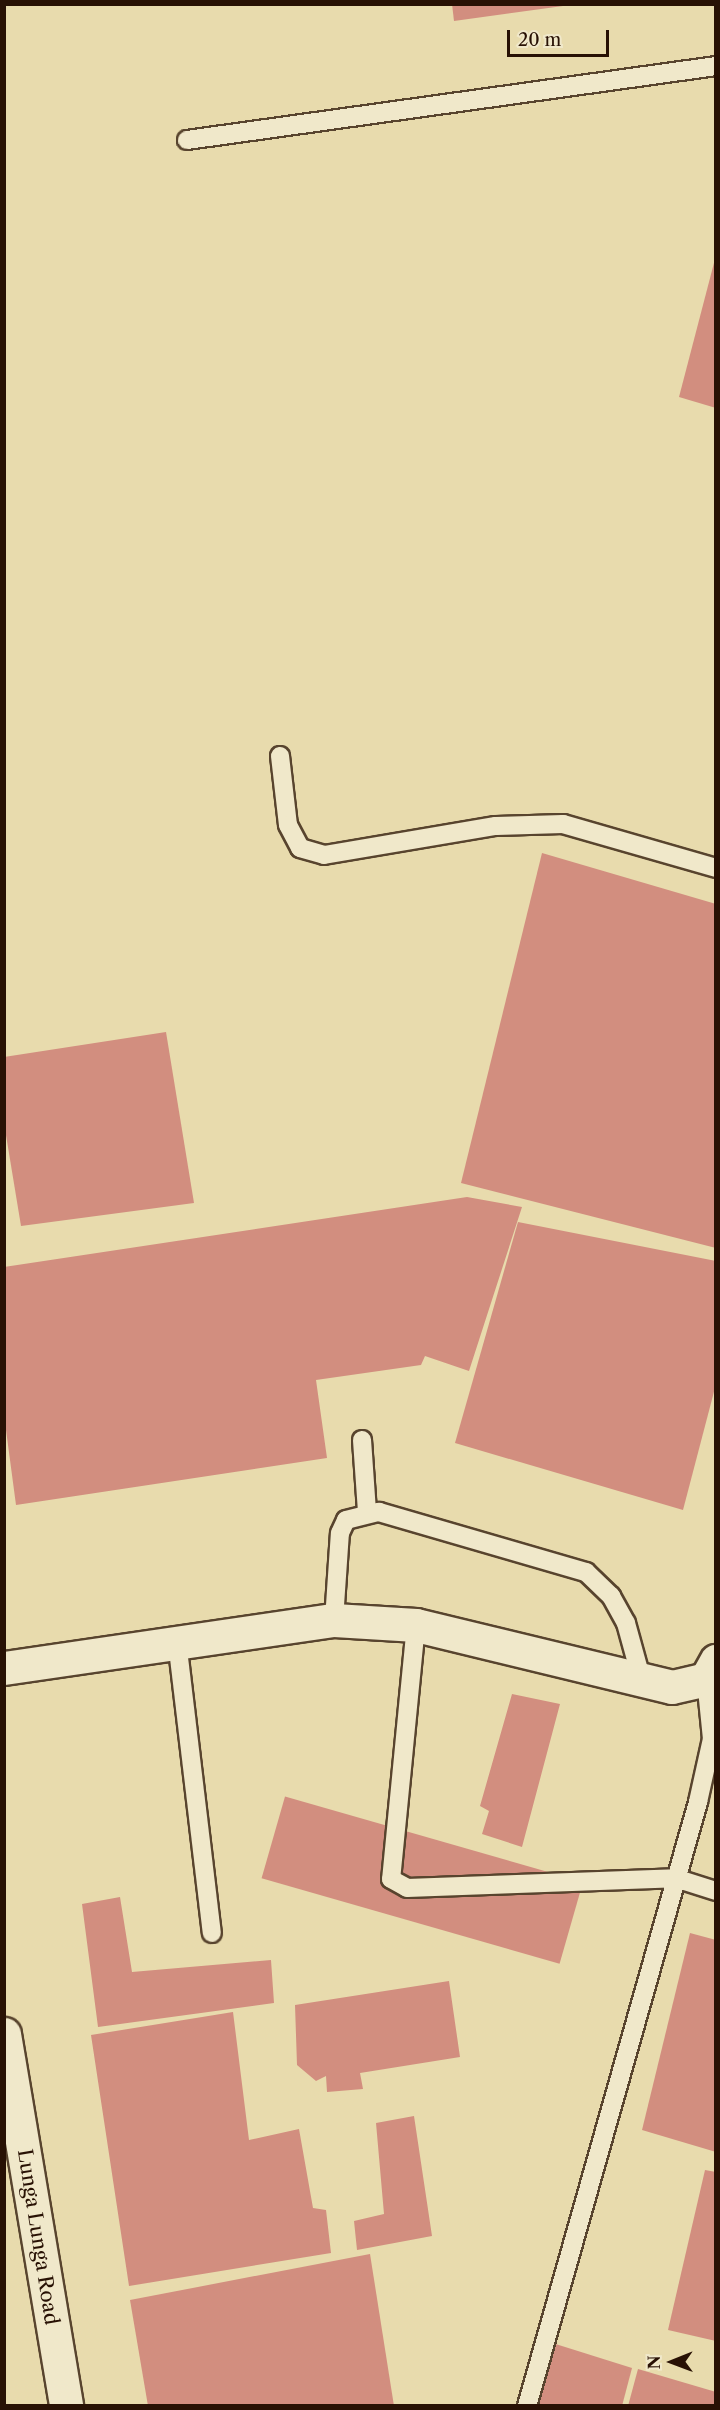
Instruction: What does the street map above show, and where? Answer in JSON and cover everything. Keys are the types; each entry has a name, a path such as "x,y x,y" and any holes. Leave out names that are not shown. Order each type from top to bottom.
{"street":[{"path":"4,1668 177,1641 334,1620 416,1624 672,1687 711,1670"},
{"name":"Lunga Lunga Road","path":"4,2034 66,2406"}],"lane":[{"path":"187,140 716,66"},
{"path":"280,756 288,825 300,848 324,855 496,826 562,824 716,868"},
{"path":"362,1440 367,1512"},
{"path":"334,1620 340,1533 346,1520 367,1512 586,1572 611,1596 626,1623 642,1681"},
{"path":"416,1624 391,1879 407,1888 675,1878 716,1891"},
{"path":"177,1641 212,1933"},
{"path":"527,2406 712,1739 711,1670"}],"building":[{"path":"452,4 563,4 563,6 454,21"},
{"path":"716,259 716,408 679,397"},
{"path":"542,853 716,904 716,1248 461,1183"},
{"path":"166,1032 194,1203 21,1226 4,1123 4,1057"},
{"path":"467,1197 522,1207 469,1371 425,1356 421,1365 316,1380 327,1458 16,1505 4,1415 4,1267"},
{"path":"518,1222 716,1261 716,1384 683,1510 455,1443"},
{"path":"512,1694 560,1704 522,1847 482,1834 489,1811 480,1806"},
{"path":"285,1797 583,1882 560,1964 262,1878"},
{"path":"120,1897 132,1972 271,1960 274,2003 98,2027 82,1904"},
{"path":"690,1933 716,1940 716,2152 642,2130"},
{"path":"449,1981 460,2057 360,2073 363,2089 327,2092 326,2076 316,2081 297,2065 295,2005"},
{"path":"233,2012 249,2140 299,2129 313,2208 326,2210 331,2253 129,2286 91,2035"},
{"path":"414,2116 432,2236 357,2250 354,2221 384,2214 376,2123"},
{"path":"705,2170 716,2172 716,2341 668,2330"},
{"path":"370,2254 394,2406 148,2406 130,2300"},
{"path":"546,2341 632,2368 622,2406 530,2406"},
{"path":"638,2369 716,2392 715,2406 628,2406"}]}
